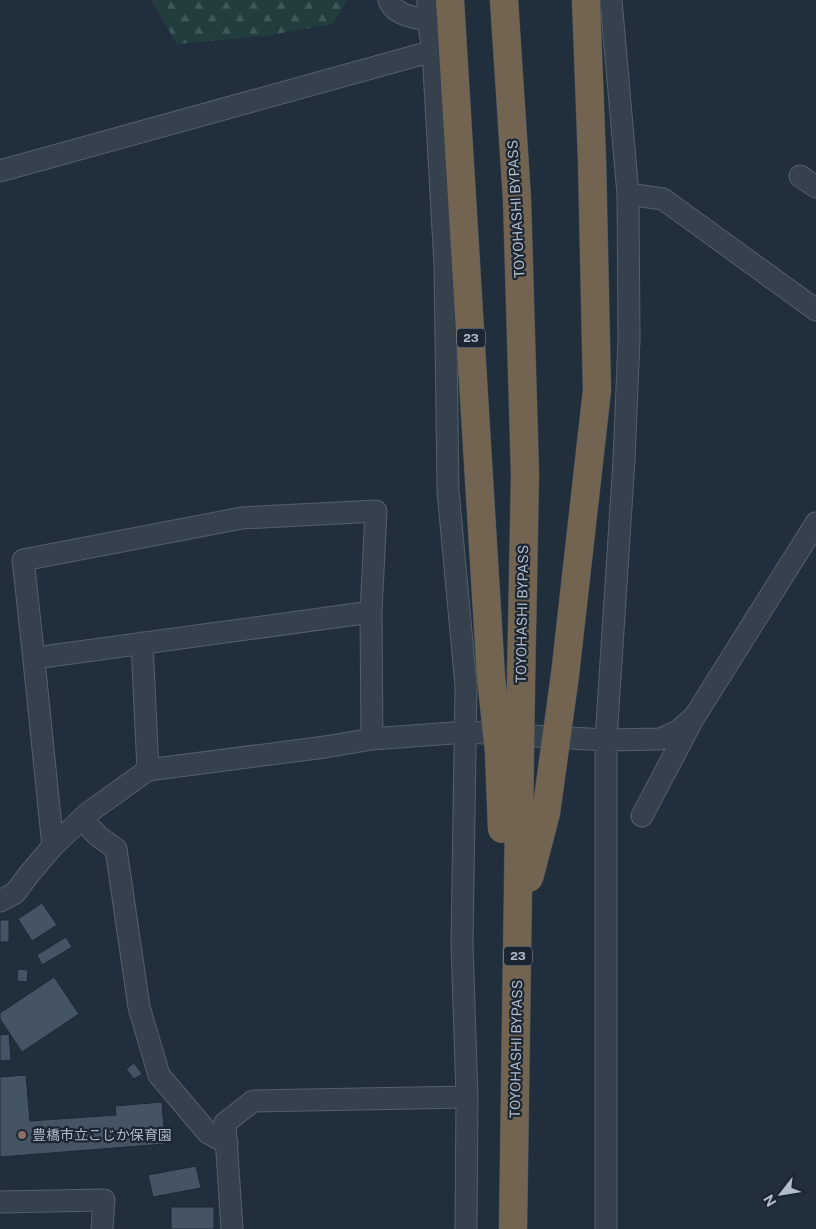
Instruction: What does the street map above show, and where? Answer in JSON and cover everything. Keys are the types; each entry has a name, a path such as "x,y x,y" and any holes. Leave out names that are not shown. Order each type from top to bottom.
{"highway":[{"name":"23","path":"450,0 491,677 499,752 514,1097"},
{"name":"TOYOHASHI BYPASS","path":"504,0 516,199 525,474 513,1229"},
{"name":"23","path":"518,920 546,813 565,675 597,390 586,0"}],"street":[{"path":"389,0 391,5 408,17 428,10 433,51 446,265 448,491 466,686 462,944 467,1097 466,1229"},
{"path":"606,1229 606,740 615,617 629,339 628,194 611,0"},
{"path":"0,171 433,51"},
{"path":"628,194 663,199 816,310"},
{"path":"53,846 37,701 35,658 23,560 242,518 376,511 371,612 372,739"},
{"path":"642,816 695,716 816,523"},
{"path":"35,658 371,612"},
{"path":"142,643 148,770"},
{"path":"5,895 30,873 53,846 82,819 148,770 372,739 466,732 606,740 660,739 678,731 695,716"},
{"path":"82,819 98,836 116,848 139,1007 159,1075 208,1133 227,1144"},
{"path":"232,1229 225,1123 252,1101 467,1097"},
{"path":"0,1202 104,1200 102,1229"}],"green space":[{"path":"151,0 347,0 333,24 264,36 177,44"}],"building":[{"path":"42,903 57,925 32,941 18,919"},
{"path":"0,920 9,920 9,942 0,942"},
{"path":"66,937 72,947 42,965 37,955"},
{"path":"18,969 28,970 27,982 17,981"},
{"path":"54,977 79,1014 22,1052 0,1019 0,1013"},
{"path":"9,1034 11,1060 0,1061 0,1035"},
{"path":"134,1063 142,1074 134,1079 126,1069"},
{"path":"26,1075 30,1121 116,1115 115,1106 162,1102 165,1144 0,1157 0,1077"},
{"path":"196,1166 201,1188 153,1197 148,1175"},
{"path":"171,1207 214,1207 214,1229 171,1229"}],"place":[{"name":"豊橋市立こじか保育園","path":"22,1135"}]}
